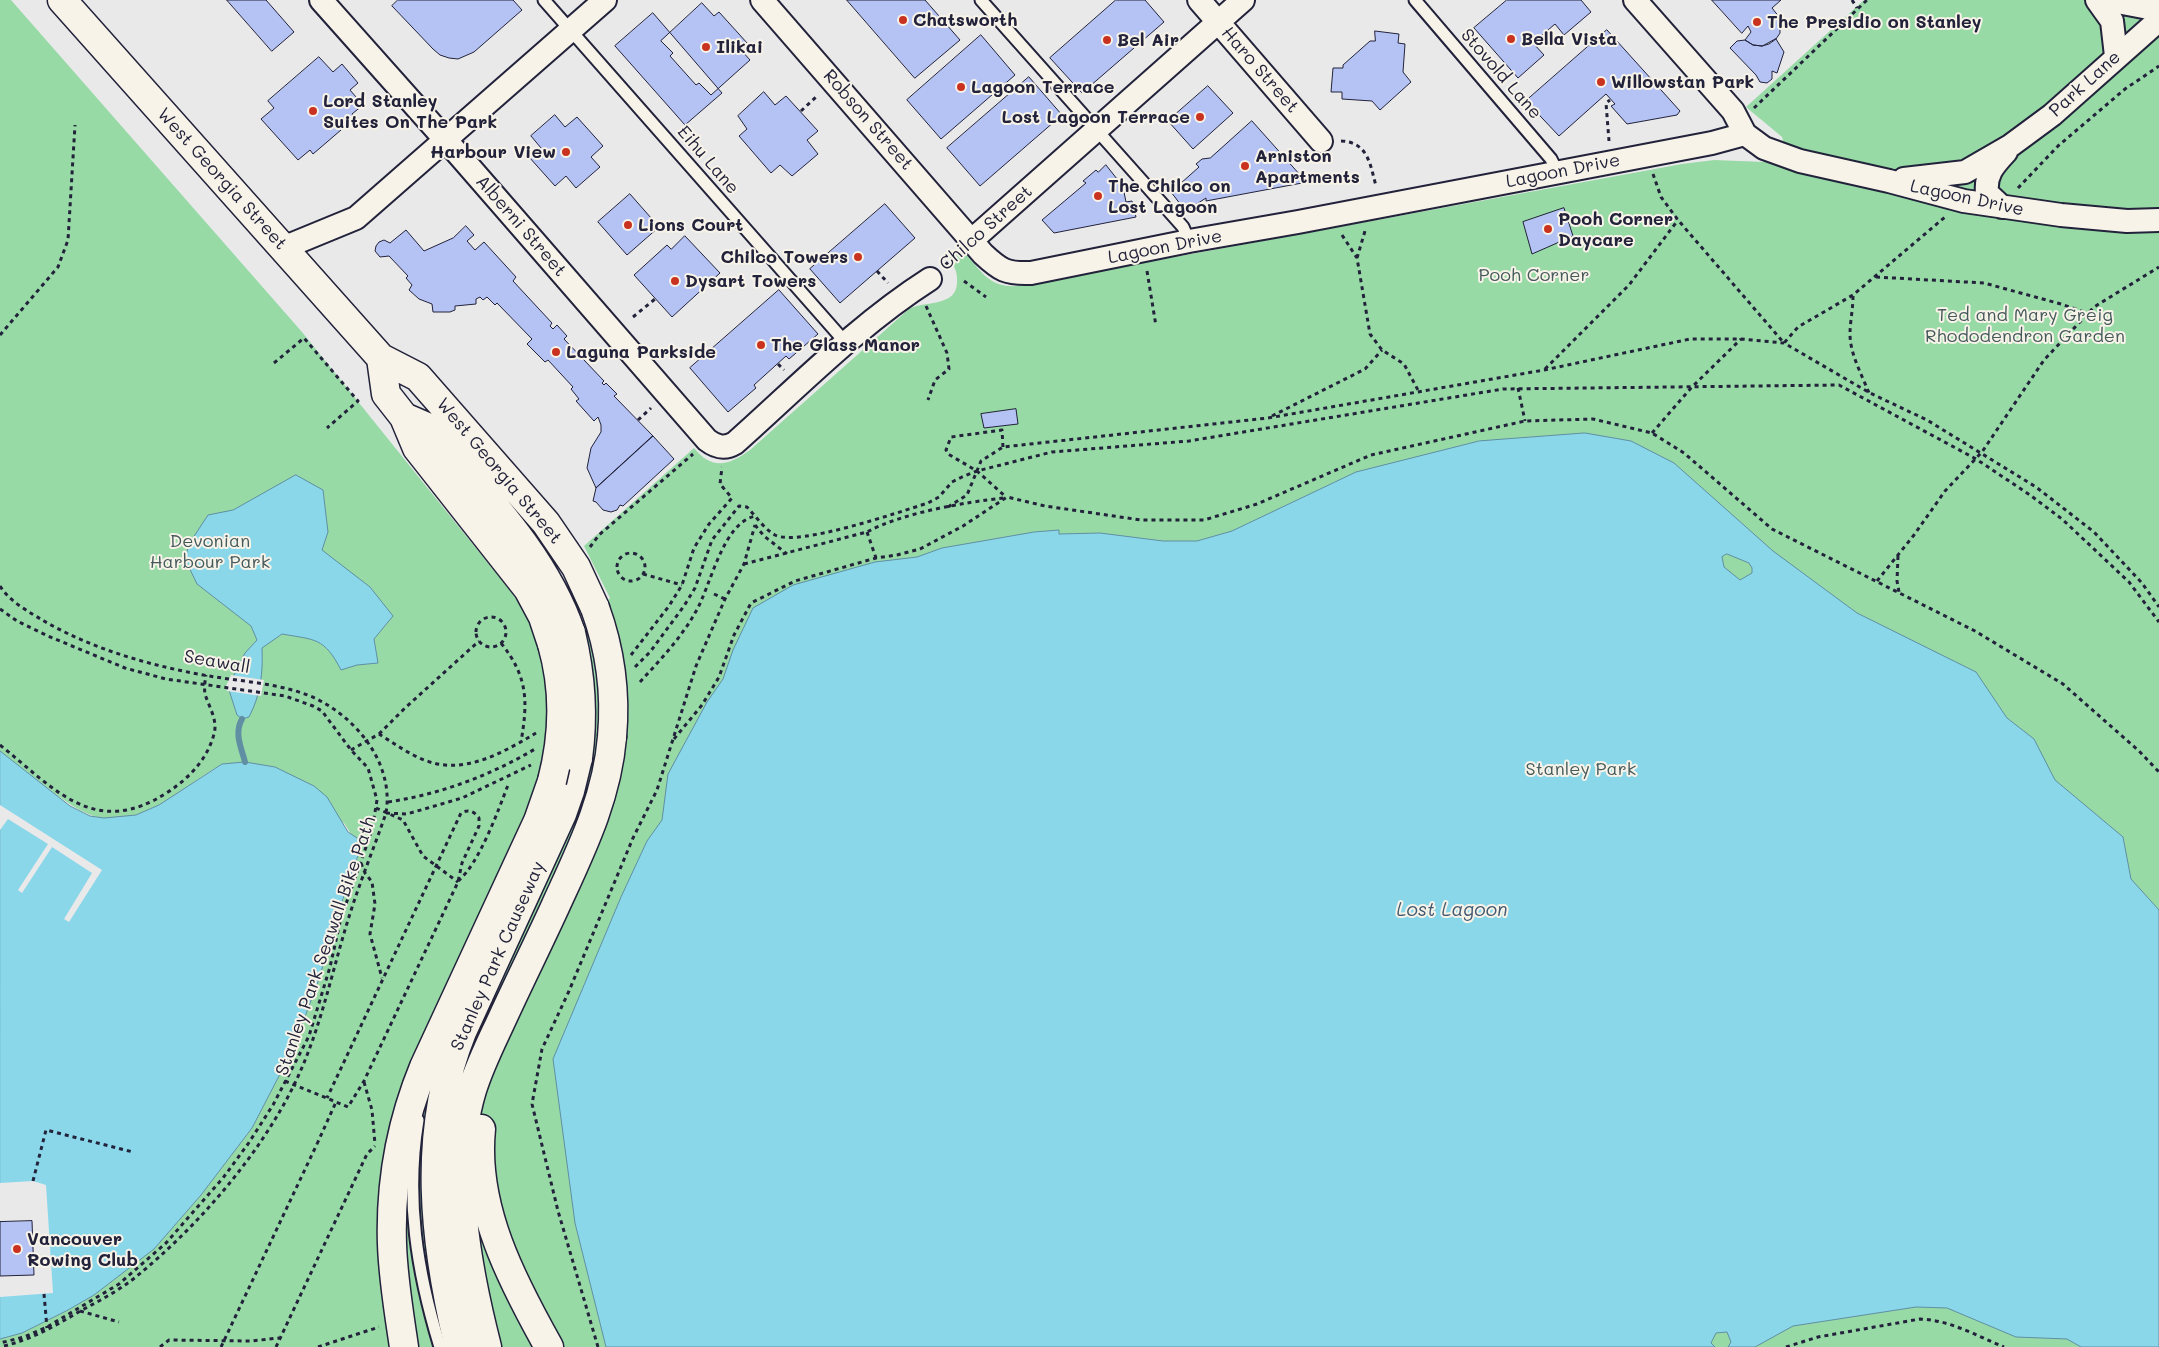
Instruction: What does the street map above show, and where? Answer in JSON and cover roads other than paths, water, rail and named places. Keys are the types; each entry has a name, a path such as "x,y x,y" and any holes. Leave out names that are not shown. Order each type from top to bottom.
{"highway":[{"name":"West Georgia Street","path":"62,0 381,358 418,377 546,524 562,545 582,579"},
{"name":"West Georgia Street","path":"381,358 386,394 404,417 427,427 511,529 544,573"},
{"path":"404,417 417,448 524,584 543,617 562,638 560,746 545,772 538,821 437,1039 410,1105 401,1139 393,1195 392,1245 404,1347"},
{"name":"Stanley Park Causeway","path":"459,1347 446,1280 436,1202 436,1149 442,1097 452,1058 462,1032 562,814 578,758 581,692 577,659 562,638 556,595 544,573"},
{"name":"Stanley Park Causeway","path":"487,1347 476,1300 464,1222 461,1168 469,1102 478,1072 591,827 606,777 612,737 611,672 604,634 582,579"},
{"path":"497,1031 481,1133 482,1181 490,1216 504,1258 519,1293 549,1347"}],"street":[{"name":"Alberni Street","path":"321,0 707,440 723,447"},
{"path":"283,248 356,218 605,0"},
{"name":"Robson Street","path":"762,0 972,240"},
{"name":"Haro Street","path":"1199,0 1321,141"},
{"name":"Chilco Street","path":"972,240 1243,0"},
{"path":"1636,0 1734,111 1744,134"},
{"path":"2098,0 2112,21 2116,56"},
{"path":"2108,0 2159,10"},
{"name":"Park Lane","path":"1889,181 1964,172 2010,146 2052,115 2116,56 2159,20"},
{"name":"Lagoon Drive","path":"972,240 996,266 1016,274 1031,273 1189,241 1712,143 1744,134 1764,148 1800,161 1889,181 1964,201 2127,221 2159,220"},
{"name":"Park Lane","path":"2002,207 1986,193 1986,183 1990,169 2010,146"},
{"name":"Chilco Street","path":"723,447 735,443 846,343 908,293 930,279"}],"lane":[{"name":"Eihu Lane","path":"544,0 846,343"},
{"path":"981,0 1182,227 1189,241"},
{"name":"Stovold Lane","path":"1415,0 1551,159 1558,173"},
{"path":"437,1039 428,1067 420,1107 411,1189 418,1255 430,1314 440,1347"}],"water":[{"name":"Lost Lagoon","path":"1585,433 1631,441 1674,463 1773,551 1857,613 1976,672 2007,718 2034,739 2055,780 2123,837 2131,879 2159,910 2159,1347 2081,1347 2067,1339 2016,1337 1947,1308 1916,1307 1793,1326 1755,1347 1728,1347 1731,1342 1727,1332 1716,1333 1711,1343 1715,1347 606,1347 575,1223 553,1059 621,897 647,841 662,820 668,774 707,702 723,679 733,650 753,608 793,585 875,562 917,557 942,548 1034,532 1059,530 1059,534 1100,533 1163,541 1197,541 1232,531 1356,472 1479,441","holes":["1727,554 1749,563 1752,573 1740,580 1724,567 1722,557"]},
{"path":"296,475 323,490 328,532 322,550 370,587 393,616 374,639 378,663 357,665 341,670 324,646 311,639 282,634 262,648 259,692 249,717 242,719 237,715 228,687 245,653 257,640 251,626 197,584 185,559 189,544 208,515 233,510"},
{"path":"0,751 70,806 90,816 104,818 136,815 159,805 222,764 245,762 275,767 314,786 327,797 348,832 363,842 346,889 318,982 292,1051 252,1128 201,1195 154,1249 94,1295 22,1333 0,1339"}],"waterway":[{"path":"242,719 238,735 245,762"}],"place":[{"name":"Chatsworth","path":"903,20"},
{"name":"The Presidio on Stanley","path":"1757,22"},
{"name":"Bella Vista","path":"1511,39"},
{"name":"Bel Air","path":"1107,40"},
{"name":"Ilikai","path":"706,47"},
{"name":"Willowstan Park","path":"1601,82"},
{"name":"Lagoon Terrace","path":"961,87"},
{"name":"Lord Stanley Suites On The Park","path":"313,111"},
{"name":"Lost Lagoon Terrace","path":"1200,117"},
{"name":"Harbour View","path":"566,152"},
{"name":"Arniston Apartments","path":"1245,166"},
{"name":"The Chilco on Lost Lagoon","path":"1098,196"},
{"name":"Lions Court","path":"628,225"},
{"name":"Pooh Corner Daycare","path":"1548,229"},
{"name":"Chilco Towers","path":"858,257"},
{"name":"Dysart Towers","path":"675,281"},
{"name":"The Glass Manor","path":"761,345"},
{"name":"Laguna Parkside","path":"556,352"},
{"name":"Vancouver Rowing Club","path":"17,1249"}],"park label":[{"name":"Pooh Corner","path":"1534,275"},
{"name":"Ted and Mary Greig Rhododendron Garden","path":"2025,325"},
{"name":"Devonian Harbour Park","path":"210,551"},
{"name":"Stanley Park","path":"1581,769"}]}
